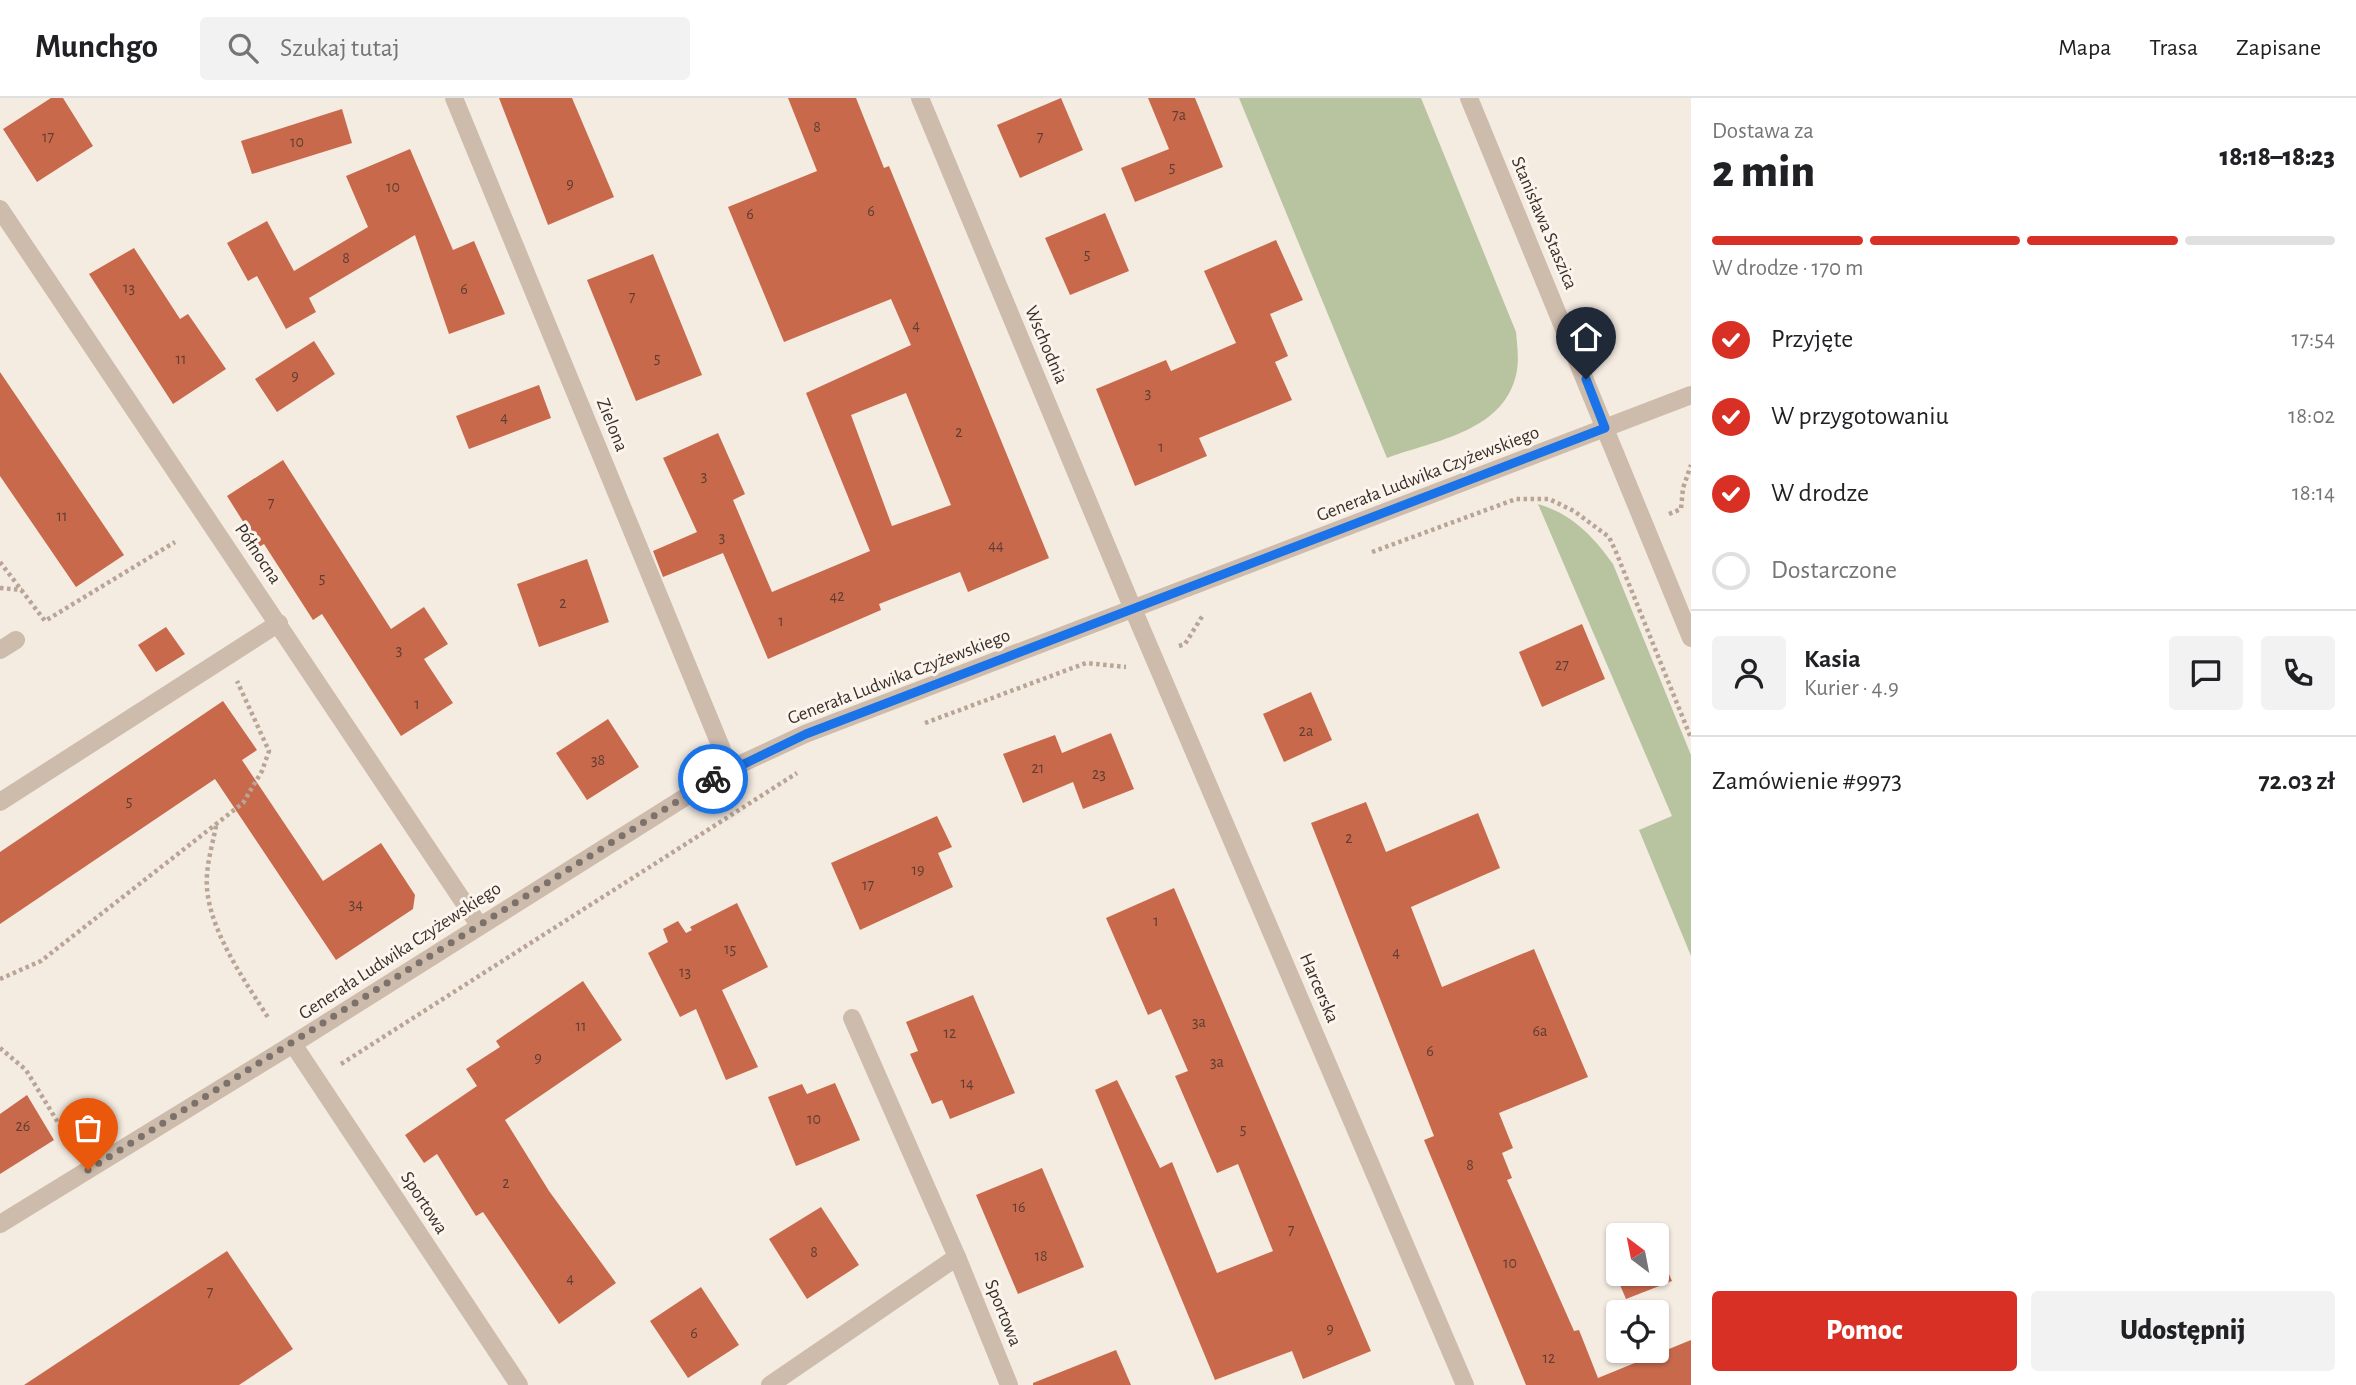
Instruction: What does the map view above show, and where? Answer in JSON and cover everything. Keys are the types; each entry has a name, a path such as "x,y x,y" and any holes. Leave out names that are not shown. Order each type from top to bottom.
{"street":[{"name":"Zielona","path":"454,98 730,769"},
{"name":"Wschodnia","path":"920,98 1133,609"},
{"name":"Stanisława Staszica","path":"1469,98 1691,638"},
{"name":"Północna","path":"0,209 480,925"},
{"name":"Generała Ludwika Czyżewskiego","path":"0,1224 293,1044 730,769 806,734 1691,395"},
{"name":"Harcerska","path":"1133,609 1465,1385"},
{"path":"0,802 279,623"},
{"path":"0,650 16,640"},
{"name":"Sportowa","path":"852,1018 957,1258 1009,1385"},
{"name":"Sportowa","path":"293,1044 519,1385"},
{"path":"770,1385 957,1258"}],"path":[{"path":"1681,509 1683,488 1691,465"},
{"path":"1362,555 1516,499 1549,499 1591,521 1609,537 1691,738"},
{"path":"0,562 45,621 175,542"},
{"path":"0,588 22,590"},
{"path":"1185,644 1198,620 1208,612"},
{"path":"0,979 41,961 243,803 262,771 269,751 225,656"},
{"path":"920,725 1086,663 1129,668"},
{"path":"317,1079 806,768"},
{"path":"216,825 206,877 210,902 234,963 269,1019"},
{"path":"0,1048 26,1070 68,1139"}],"green space":[{"path":"1239,98 1421,98 1516,332 1518,365 1511,391 1499,407 1484,420 1447,438 1387,458"},
{"path":"1538,504 1550,508 1581,527 1613,564 1691,755 1691,956 1639,830 1672,816"}],"building":[{"path":"51,98 63,98 93,146 37,182 3,129"},
{"path":"499,98 572,98 614,197 548,225"},
{"path":"788,98 856,98 884,168 889,166 1049,558 968,592 960,572 879,604 881,610 768,659 723,553 663,577 653,551 697,532 663,458 718,433 745,494 733,500 772,592 870,551 806,393 911,345 891,299 784,342 728,207 817,171","holes":["906,393 951,505 892,526 851,415"]},
{"path":"1061,98 1083,150 1020,178 997,125"},
{"path":"1148,98 1195,98 1223,167 1135,202 1121,168 1169,149"},
{"path":"342,109 352,143 252,174 241,141"},
{"path":"410,149 453,250 474,241 505,314 449,334 415,235 309,298 316,312 286,329 257,276 248,281 227,243 267,221 294,271 368,227 346,176"},
{"path":"1105,213 1129,271 1070,295 1045,238"},
{"path":"1276,240 1303,300 1270,314 1288,356 1275,362 1292,400 1199,438 1207,456 1135,486 1096,389 1166,360 1171,371 1236,343 1204,271"},
{"path":"134,248 180,319 188,314 226,369 173,404 89,274"},
{"path":"653,254 702,375 636,401 587,280"},
{"path":"314,341 335,374 277,412 255,379"},
{"path":"0,372 124,555 76,587 0,476"},
{"path":"539,385 551,418 469,449 456,416"},
{"path":"283,460 391,629 424,607 448,644 424,659 453,703 401,736 322,614 313,620 264,544 259,547 227,496"},
{"path":"587,559 609,622 539,647 517,584"},
{"path":"1582,624 1605,679 1542,707 1519,652"},
{"path":"166,627 185,654 156,672 138,645"},
{"path":"1311,692 1332,740 1284,762 1263,714"},
{"path":"223,701 257,750 242,760 323,881 381,843 415,895 413,909 336,960 215,779 0,924 0,852"},
{"path":"608,719 639,767 587,800 556,753"},
{"path":"1111,733 1134,789 1083,809 1073,782 1023,803 1003,754 1055,735 1062,753"},
{"path":"1366,802 1386,852 1478,813 1500,868 1411,907 1442,987 1534,949 1588,1077 1499,1113 1513,1148 1502,1153 1512,1178 1507,1180 1574,1331 1579,1330 1598,1378 1635,1363 1669,1363 1669,1349 1691,1340 1691,1385 1526,1385 1424,1140 1434,1136 1311,823"},
{"path":"937,816 952,847 938,853 953,887 860,930 831,863"},
{"path":"1174,888 1371,1351 1303,1379 1292,1351 1215,1380 1095,1090 1117,1080 1160,1168 1172,1162 1217,1273 1273,1251 1238,1164 1217,1173 1175,1076 1188,1071 1161,1009 1148,1015 1106,918"},
{"path":"737,903 768,967 722,990 758,1067 726,1080 696,1009 680,1017 648,953 668,942 663,929 678,921 686,933 692,930 690,927"},
{"path":"583,981 622,1040 505,1120 549,1191 616,1283 559,1324 483,1212 476,1216 437,1154 424,1163 405,1135 477,1086 466,1069 500,1047 496,1041"},
{"path":"973,995 1015,1093 950,1119 942,1100 932,1104 910,1054 918,1051 906,1022"},
{"path":"835,1083 860,1140 796,1166 768,1097 802,1084 807,1094"},
{"path":"27,1095 54,1140 0,1174 0,1114"},
{"path":"1042,1168 1084,1267 1018,1294 976,1195"},
{"path":"821,1207 859,1265 807,1299 769,1239"},
{"path":"227,1251 293,1349 239,1385 24,1385"},
{"path":"1620,1286 1659,1286 1626,1299"},
{"path":"701,1287 739,1345 688,1378 650,1321"},
{"path":"1116,1350 1131,1385 1033,1385 1033,1383"}],"way so far":[{"path":"88,1170 713,779"}],"route":[{"path":"713,779 806,734 1605,428 1586,379"}]}
